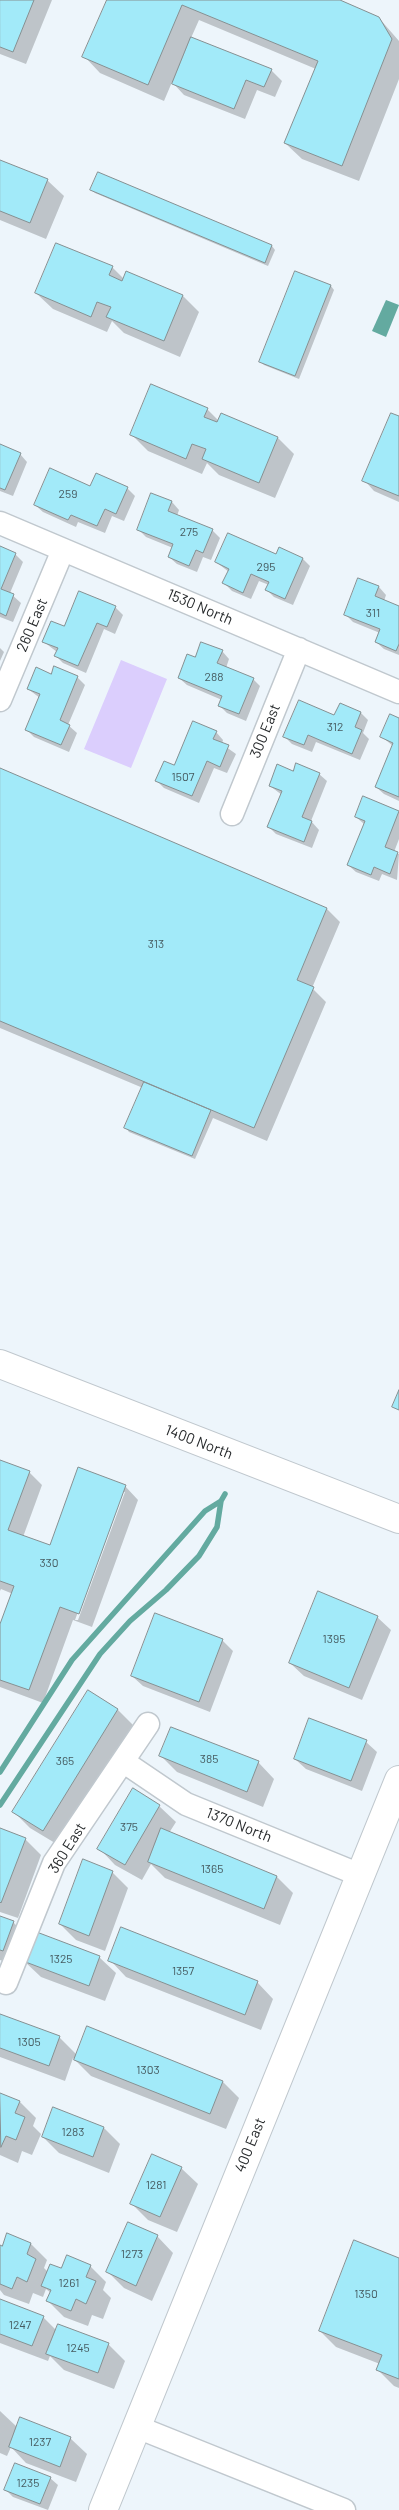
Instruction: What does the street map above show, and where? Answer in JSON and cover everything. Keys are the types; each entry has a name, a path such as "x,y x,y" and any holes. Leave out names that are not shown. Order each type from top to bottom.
{"street":[{"name":"1530 North","path":"0,524 399,692"},
{"name":"260 East","path":"0,700 63,550"},
{"name":"300 East","path":"232,814 299,649"},
{"name":"1400 North","path":"0,1364 399,1519"},
{"name":"360 East","path":"6,1983 54,1863 148,1724"},
{"name":"1370 North","path":"124,1762 186,1804 360,1876"},
{"name":"400 East","path":"103,2510 399,1780"},
{"path":"137,2427 344,2510"}],"shaded area":[{"path":"386,300 399,305 386,337 372,331"},
{"path":"121,660 167,679 131,768 84,749"}],"building":[{"path":"0,0 34,0 13,52 0,47"},
{"path":"107,0 340,0 379,17 392,39 342,166 284,143 318,61 182,5 148,85 82,57"},
{"path":"191,37 272,69 264,87 246,80 234,109 172,84"},
{"path":"0,160 48,179 30,223 0,211"},
{"path":"98,172 272,245 265,263 90,190"},
{"path":"56,243 113,266 109,275 122,281 126,271 183,295 164,341 106,317 111,307 97,302 91,317 35,293"},
{"path":"295,271 331,285 295,376 259,362"},
{"path":"151,384 208,408 204,417 217,422 221,413 278,437 259,483 202,459 206,449 192,444 186,459 130,435"},
{"path":"391,413 399,416 399,496 362,481"},
{"path":"0,444 21,453 5,490 0,488"},
{"path":"50,468 90,486 96,473 128,487 116,514 105,509 97,526 71,515 68,520 34,505"},
{"path":"151,493 172,501 168,511 213,529 203,553 196,550 189,566 168,557 173,544 137,530"},
{"path":"228,533 276,554 279,547 303,558 285,599 265,590 269,582 251,574 243,593 222,583 229,569 215,562"},
{"path":"0,546 16,553 1,589 14,594 6,616 0,613"},
{"path":"358,578 379,586 375,596 399,606 399,644 396,651 375,642 380,629 344,615"},
{"path":"79,591 116,606 107,627 97,623 78,666 54,656 58,648 42,642 51,621 64,626"},
{"path":"201,642 223,650 217,663 254,678 239,714 218,706 222,696 178,678 187,654 195,657"},
{"path":"54,666 78,676 60,720 70,725 61,745 25,730 40,694 27,689 36,667 51,674"},
{"path":"299,700 334,715 340,703 361,712 355,727 362,730 352,754 308,735 304,745 283,737"},
{"path":"390,714 399,718 399,797 375,787 393,743 380,737"},
{"path":"193,721 217,731 213,739 229,745 220,767 207,761 192,796 155,781 164,761 174,765"},
{"path":"296,763 320,773 302,817 312,821 304,842 267,827 282,791 269,786 277,764 293,771"},
{"path":"0,768 327,908 297,980 314,987 254,1128 0,1021"},
{"path":"363,796 399,811 385,847 398,852 390,874 374,867 371,875 347,865 365,821 355,817"},
{"path":"144,1082 211,1110 192,1156 124,1128"},
{"path":"399,1390 399,1410 392,1407"},
{"path":"0,1460 30,1471 8,1530 50,1545 78,1467 126,1485 79,1614 60,1607 29,1690 0,1680 0,1624 14,1586 0,1581"},
{"path":"318,1591 378,1616 349,1688 289,1663"},
{"path":"155,1613 223,1639 199,1702 131,1676"},
{"path":"88,1690 118,1709 43,1831 12,1812"},
{"path":"309,1718 367,1740 351,1781 294,1759"},
{"path":"171,1727 259,1761 247,1792 159,1756"},
{"path":"133,1788 160,1805 125,1865 97,1849"},
{"path":"0,1828 26,1838 1,1903 0,1902"},
{"path":"161,1828 277,1876 264,1909 148,1862"},
{"path":"83,1859 113,1871 89,1936 59,1924"},
{"path":"0,1916 14,1921 3,1951 0,1950"},
{"path":"121,1927 258,1981 245,2015 108,1961"},
{"path":"34,1931 100,1956 89,1986 23,1961"},
{"path":"0,2014 60,2036 49,2066 0,2048"},
{"path":"87,2026 223,2081 210,2114 74,2060"},
{"path":"0,2093 20,2101 15,2113 25,2117 16,2140 6,2136 1,2147"},
{"path":"53,2107 104,2127 93,2157 42,2137"},
{"path":"152,2154 182,2167 160,2217 130,2204"},
{"path":"128,2222 158,2235 136,2286 106,2272"},
{"path":"7,2233 31,2243 27,2254 36,2259 27,2282 17,2277 12,2289 0,2284 0,2245 2,2246"},
{"path":"354,2240 399,2258 399,2379 376,2370 382,2355 319,2331"},
{"path":"67,2255 91,2265 86,2277 96,2281 86,2304 76,2299 71,2311 46,2301 51,2290 41,2286 50,2264 61,2268"},
{"path":"0,2299 44,2316 32,2346 0,2334"},
{"path":"58,2324 109,2343 98,2373 46,2354"},
{"path":"20,2417 71,2437 60,2467 9,2447"},
{"path":"15,2463 51,2477 40,2504 4,2490"}],"waterway":[{"path":"0,1772 72,1660 205,1511 221,1501 225,1494"},
{"path":"0,1805 100,1654 130,1621 166,1590 199,1556 217,1527 221,1501"}]}
